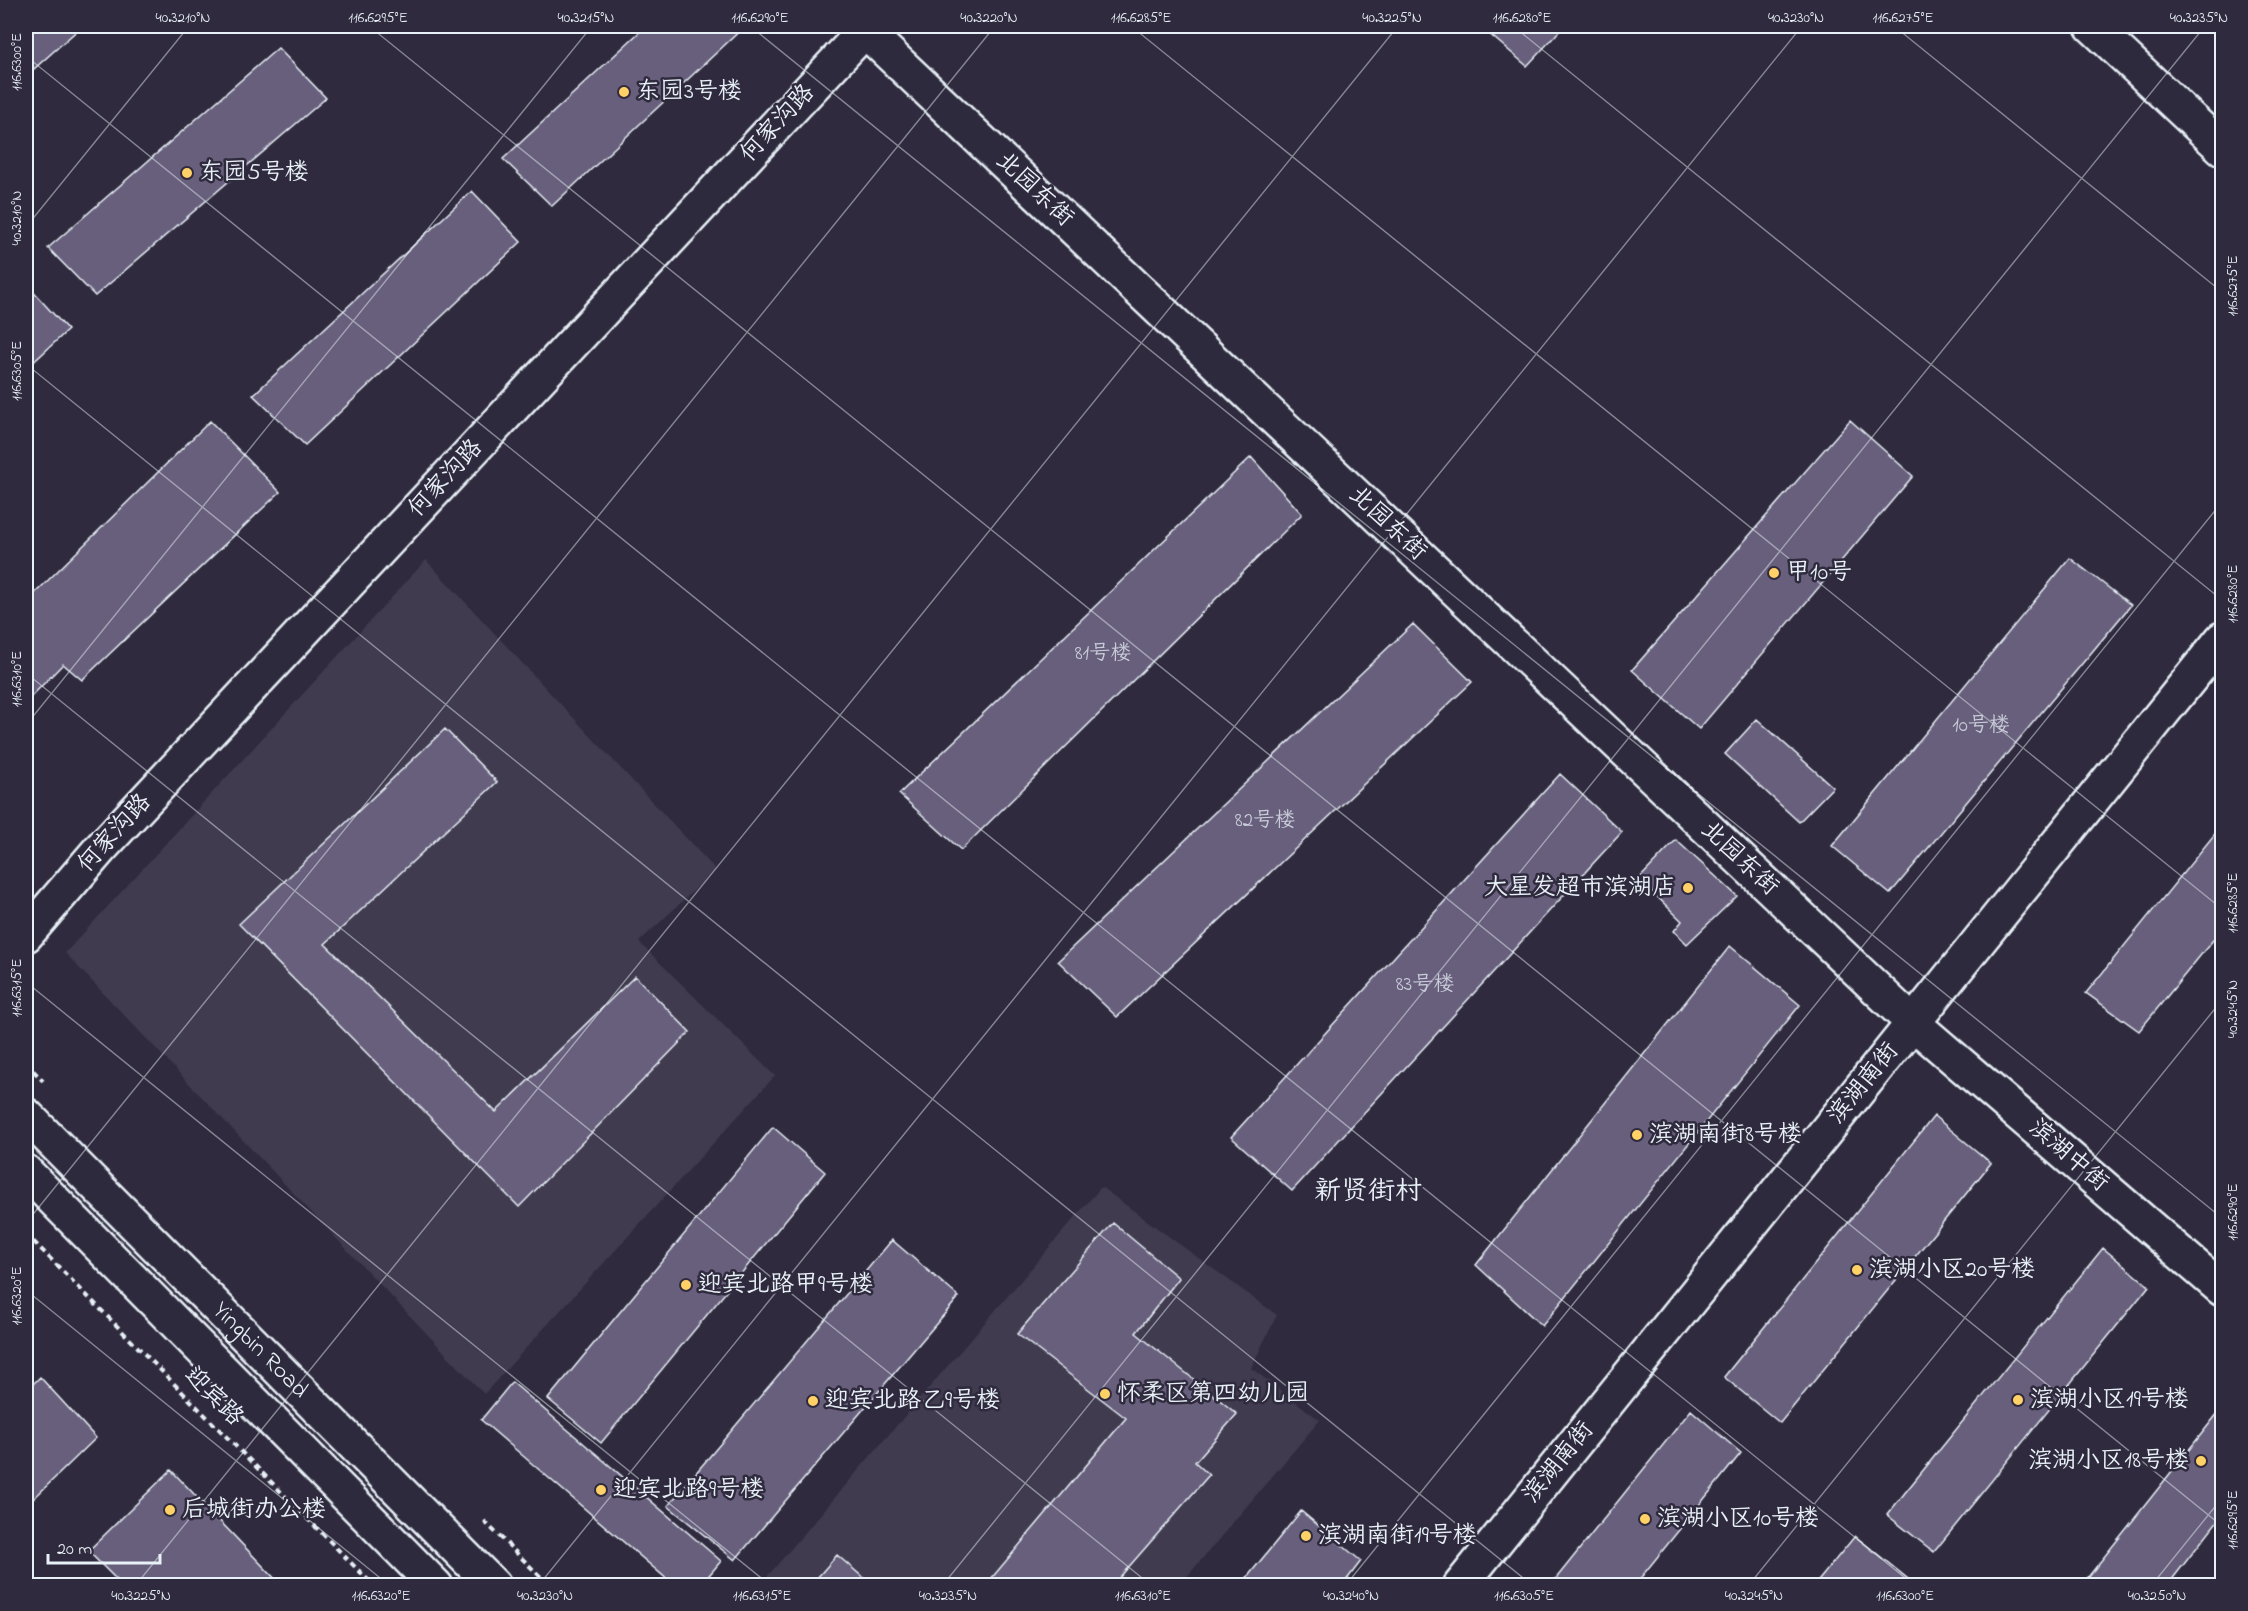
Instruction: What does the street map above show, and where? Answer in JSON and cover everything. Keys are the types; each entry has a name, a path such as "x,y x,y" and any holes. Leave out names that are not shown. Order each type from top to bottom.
{"street":[{"name":"何家沟路","path":"26,935 100,849 865,27"},
{"name":"北园东街","path":"865,27 1913,1023"},
{"path":"2105,30 2223,148"},
{"name":"滨湖南街","path":"1461,1586 2223,639"},
{"name":"滨湖中街","path":"1913,1023 2223,1289"},
{"name":"Yingbin Road","path":"26,1115 494,1586"},
{"name":"Yingbin Road","path":"26,1173 436,1586"}],"path":[{"name":"迎宾路","path":"26,1234 375,1586"}],"shaded area":[{"path":"426,560 716,870 639,942 775,1076 484,1394 65,953"},
{"name":"怀柔区第四幼儿园","path":"1101,1187 1277,1315 1251,1368 1320,1420 1180,1585 759,1586"}],"building":[{"path":"26,26 82,26 26,76"},
{"name":"东园3号楼","path":"646,26 745,26 552,206 503,159"},
{"path":"1480,26 1564,26 1527,66"},
{"name":"东园5号楼","path":"278,48 326,98 95,296 48,248"},
{"path":"472,191 521,242 305,445 253,395"},
{"path":"26,284 68,330 26,369"},
{"name":"甲10号","path":"1850,420 1913,476 1699,729 1632,670"},
{"path":"210,421 280,492 82,680 63,664 26,702 26,602"},
{"path":"1251,457 1302,514 961,850 899,794"},
{"path":"2070,558 2131,605 1890,894 1832,846"},
{"path":"1413,624 1472,682 1117,1017 1058,961"},
{"path":"1757,719 1833,787 1799,822 1725,754"},
{"path":"445,729 497,782 325,944 496,1112 635,976 690,1032 519,1207 239,924"},
{"path":"1560,774 1622,832 1292,1191 1231,1137"},
{"path":"2222,825 2222,929 2139,1031 2086,993"},
{"name":"大星发超市滨湖店","path":"1676,840 1737,896 1687,944 1674,931 1682,921 1639,879"},
{"name":"滨湖南街8号楼","path":"1730,946 1800,1005 1542,1326 1476,1265"},
{"name":"滨湖小区20号楼","path":"1934,1116 1991,1163 1780,1423 1724,1377"},
{"name":"迎宾北路甲9号楼","path":"773,1127 825,1172 601,1443 548,1399"},
{"path":"1113,1223 1179,1278 1136,1333 1237,1414 1195,1462 1209,1475 1112,1586 985,1586 1126,1418 1017,1334"},
{"name":"迎宾北路乙9号楼","path":"892,1240 959,1297 735,1560 668,1506"},
{"name":"滨湖小区19号楼","path":"2103,1248 2149,1286 1934,1552 1887,1515"},
{"path":"40,1377 96,1438 26,1506 26,1391"},
{"name":"迎宾北路9号楼","path":"512,1382 721,1561 700,1586 675,1586 481,1420"},
{"name":"滨湖小区18号楼","path":"2222,1408 2222,1515 2167,1586 2081,1586"},
{"name":"滨湖小区10号楼","path":"1691,1410 1741,1453 1634,1586 1550,1586"},
{"name":"后城街办公楼","path":"171,1470 282,1586 123,1586 88,1551"},
{"name":"滨湖南街19号楼","path":"1301,1511 1361,1561 1342,1586 1240,1586"},
{"path":"1855,1536 1908,1579 1903,1586 1814,1586"},
{"path":"837,1555 873,1586 810,1586"}],"place":[{"name":"东园3号楼","path":"624,92"},
{"name":"东园5号楼","path":"187,173"},
{"name":"甲10号","path":"1774,573"},
{"name":"大星发超市滨湖店","path":"1688,888"},
{"name":"滨湖南街8号楼","path":"1637,1135"},
{"name":"滨湖小区20号楼","path":"1857,1270"},
{"name":"迎宾北路甲9号楼","path":"686,1285"},
{"name":"怀柔区第四幼儿园","path":"1105,1394"},
{"name":"滨湖小区19号楼","path":"2018,1400"},
{"name":"迎宾北路乙9号楼","path":"813,1401"},
{"name":"滨湖小区18号楼","path":"2201,1461"},
{"name":"迎宾北路9号楼","path":"601,1490"},
{"name":"后城街办公楼","path":"170,1510"},
{"name":"滨湖小区10号楼","path":"1645,1519"},
{"name":"滨湖南街19号楼","path":"1306,1536"}],"district":[{"name":"新贤街村","path":"1368,1192"}]}
